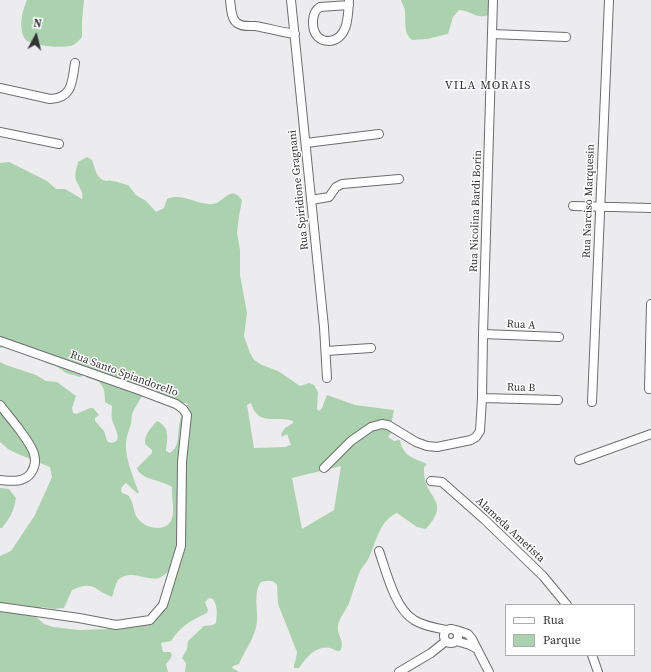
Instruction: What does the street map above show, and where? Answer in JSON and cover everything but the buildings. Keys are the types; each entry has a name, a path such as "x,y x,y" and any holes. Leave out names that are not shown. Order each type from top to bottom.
{"street":[{"path":"230,0 232,15 237,24 295,34"},
{"name":"Rua Spiridione Gragnani","path":"291,0 326,351 327,378"},
{"name":"Rua Nicolina Bardi Borin","path":"324,468 351,441 371,427 382,424 388,425 416,442 427,446 437,447 471,440 480,432 493,0"},
{"name":"Rua Narciso Marquesin","path":"592,402 609,0"},
{"path":"349,3 346,28 340,35 331,40 320,39 314,30 314,12 320,7 349,3"},
{"path":"492,34 566,37"},
{"path":"0,88 50,99 64,96 69,90 75,62"},
{"path":"0,132 59,144"},
{"path":"306,142 379,134"},
{"path":"311,200 328,197 336,187 342,184 399,179"},
{"path":"573,206 651,208"},
{"path":"648,389 651,304"},
{"name":"Rua A","path":"482,334 559,337"},
{"name":"Rua Santo Spiandorello","path":"0,341 168,401 183,409 187,415 182,462 181,546 163,605 150,620 116,625 79,618 0,607"},
{"path":"326,351 371,348"},
{"name":"Rua B","path":"482,398 558,400"},
{"path":"0,405 32,446 36,457 35,466 30,474 22,480 0,480"},
{"path":"579,460 651,434"},
{"name":"Alameda Ametista","path":"431,481 442,482 485,520 543,576 566,604"},
{"path":"379,551 393,589 406,614 419,623 431,627 446,630 451,628 468,634 489,672"},
{"path":"446,630 444,637 446,641"},
{"path":"456,630 458,637 456,641"},
{"path":"446,641 451,643 456,641 470,645 477,649"},
{"path":"399,672 431,653 446,641"},
{"path":"592,656 598,672"}],"green space":[{"path":"27,0 84,0 82,37 77,43 63,47 40,45 25,39 21,25 22,14"},
{"path":"401,0 491,0 488,15 477,16 467,11 459,10 453,17 448,34 427,39 412,40 406,31 405,10"},
{"path":"87,157 92,160 96,172 100,178 106,181 114,181 128,185 136,195 146,201 156,212 164,208 167,199 172,197 213,204 217,203 228,195 238,195 242,200 237,233 240,250 240,275 247,313 244,336 254,360 262,365 278,371 300,386 309,383 314,385 318,392 317,409 319,411 322,408 327,395 355,405 394,410 391,425 392,432 388,437 394,441 400,440 401,446 406,453 427,464 424,467 427,486 437,503 436,513 433,520 425,529 417,527 397,513 391,516 383,525 367,561 360,571 349,603 339,622 338,632 342,644 340,651 330,648 320,648 308,656 299,668 294,668 297,652 278,604 277,585 272,581 268,581 261,582 257,591 257,622 250,644 239,664 233,666 232,668 239,672 185,672 186,663 182,658 187,649 188,641 204,626 213,625 216,623 216,605 213,599 209,598 205,602 208,610 207,613 187,624 171,641 161,643 163,652 170,652 172,654 171,658 166,664 168,672 0,672 0,556 11,551 35,515 52,477 50,467 8,449 0,442 0,362 36,375 46,381 57,382 76,396 72,408 73,413 76,414 93,408 99,415 95,418 95,421 104,431 107,441 111,443 115,442 118,436 112,419 112,406 105,402 104,389 100,383 87,378 85,373 83,373 80,377 66,373 56,366 46,363 37,356 7,346 0,348 0,163 9,162 47,181 56,189 65,189 82,199 82,191 75,178 78,162","holes":["148,381 150,381 153,387 165,398 174,402 188,404 183,412 179,425 176,447 170,453 166,451 166,430 157,421 148,431 145,440 145,444 152,450 152,453 137,468 142,475 172,487 172,518 170,523 159,528 149,527 140,521 129,497 122,493 121,490 122,486 126,483 137,493 139,493 128,461 126,442 131,424 132,413","251,403 254,410 263,418 287,419 293,421 293,423 285,428 281,434 282,437 287,434 291,445 285,447 254,448 247,405","341,466 334,510 302,529 292,478","169,571 172,571 164,607 158,617 150,622 135,627 121,626 111,629 79,630 53,627 44,624 33,614 42,607 54,609 64,608 72,590 80,587 94,587 112,597 119,579 124,576 134,575 149,578 161,577"]},
{"path":"0,488 9,489 16,498 11,514 2,528 0,528"}],"district":[{"name":"VILA MORAIS","path":"488,86"}]}
